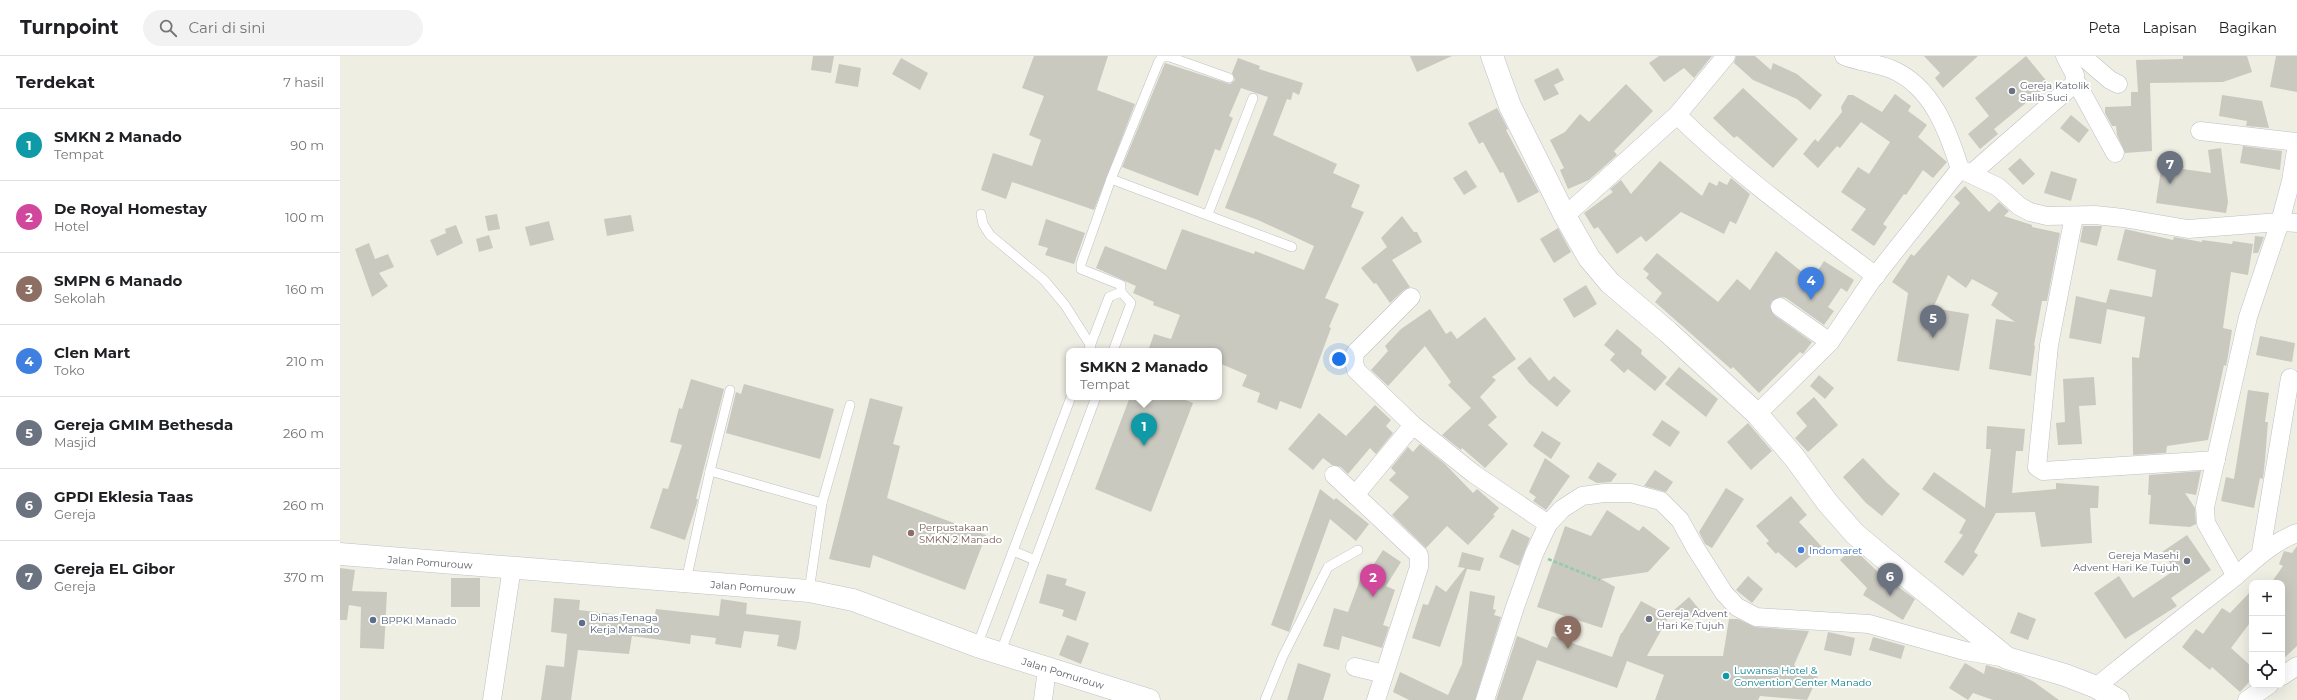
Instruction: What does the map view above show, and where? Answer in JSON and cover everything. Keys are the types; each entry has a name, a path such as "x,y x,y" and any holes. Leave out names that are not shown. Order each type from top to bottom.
{"street":[{"path":"1492,56 1510,106 1565,216 1589,258 1610,283 1668,332 1757,414 1794,457 1827,502 1855,534 2008,658"},
{"path":"1565,216 1672,120 1726,56"},
{"path":"1844,56 1892,70 1915,85 1937,110 1966,172 1998,187 2019,206 2030,212 2047,216 2122,218 2188,229 2289,223"},
{"path":"2064,56 2116,153"},
{"path":"2082,56 2110,80 2118,84"},
{"path":"1757,414 1830,342 1872,280 1966,172 2074,84 2076,80"},
{"path":"1672,120 1700,138 1872,280"},
{"path":"2200,131 2297,143 2291,181 2289,223 2248,317 2205,507 2206,523 2236,576"},
{"path":"2074,216 2049,344 2036,462 2039,469 2216,460"},
{"path":"1411,297 1355,353 1354,362 1356,370 1413,425 1474,474 1548,524"},
{"path":"1780,307 1830,342"},
{"path":"2262,552 2290,378"},
{"path":"1355,495 1413,425"},
{"path":"1334,475 1420,555 1418,567 1376,700"},
{"path":"1485,700 1534,554 1548,524 1562,509 1582,496 1604,493 1631,493 1661,500 1680,520 1696,549 1724,593 1737,607 1756,617 1869,624 1965,651 2008,658 2065,675 2096,686 2118,700"},
{"path":"2096,686 2236,576 2262,552 2281,539 2297,533"},
{"name":"Jalan Pomurouw","path":"340,554 808,591 853,600 1000,654 1150,700"},
{"path":"492,700 512,567"},
{"path":"2285,674 2297,666"},
{"path":"1355,667 1384,674"},
{"path":"1043,700 1047,669"},
{"path":"2248,700 2265,688"}],"lane":[{"path":"1114,348 1131,303 1121,292 1121,285 1080,267 1111,179 1162,58 1170,57 1229,78"},
{"path":"1208,214 1253,98"},
{"path":"1111,179 1208,214 1292,247"},
{"path":"981,214 983,224 990,235 1052,289 1065,305 1090,348"},
{"path":"1090,348 1109,297 1121,292"},
{"path":"686,582 710,471 730,390"},
{"path":"977,646 1070,400"},
{"path":"1000,654 1095,400"},
{"path":"808,591 822,503 850,405"},
{"path":"710,471 822,503"},
{"path":"1266,700 1283,656 1328,567 1358,550"},
{"path":"1013,551 1035,560"}],"path":[{"path":"1534,554 1600,580"}],"building":[{"path":"813,56 834,56 831,73 811,70"},
{"path":"1034,56 1108,56 1097,90 1135,104 1094,210 1012,182 1006,199 981,190 993,153 1032,166 1041,140 1029,135 1044,96 1022,88"},
{"path":"1410,56 1452,56 1417,72"},
{"path":"1659,56 1712,56 1694,78 1684,68 1664,82 1649,63"},
{"path":"1736,56 1755,56 1771,70 1773,63 1797,74 1822,95 1810,110 1797,99 1753,80 1734,63"},
{"path":"1924,56 1978,56 1943,88 1935,78 1940,73"},
{"name":"Gereja Katolik Salib Suci","path":"2026,56 2049,84 1994,129 1998,134 1980,149 1968,134 1989,116 1975,98"},
{"path":"2183,56 2247,56 2252,72 2223,82 2150,83 2152,151 2125,153 2117,135 2116,126 2112,126 2105,113 2105,107 2131,106 2131,92 2138,92 2136,60 2183,59"},
{"path":"2276,56 2297,56 2297,92 2270,87"},
{"path":"901,58 928,73 920,90 892,74"},
{"path":"1238,58 1260,66 1259,69 1303,83 1299,95 1293,92 1291,100 1287,99 1273,135 1337,164 1333,173 1360,185 1351,207 1364,212 1325,298 1339,304 1329,327 1331,328 1301,409 1280,401 1277,410 1257,402 1260,393 1242,386 1247,375 1222,364 1222,348 1149,348 1154,334 1171,339 1180,315 1153,305 1154,302 1133,293 1136,286 1096,268 1105,246 1166,270 1182,229 1254,254 1255,251 1304,270 1314,246 1258,220 1225,208 1268,97 1241,88 1229,116 1233,118 1220,151 1215,149 1198,196 1122,167 1165,63 1230,84 1235,80 1232,73"},
{"path":"839,64 861,68 858,87 835,83"},
{"path":"1558,68 1564,80 1554,85 1559,94 1544,101 1534,80"},
{"path":"1626,84 1653,111 1614,151 1617,155 1589,180 1568,189 1560,170 1564,168 1550,140 1565,132 1580,114 1589,122"},
{"path":"1743,88 1798,139 1773,168 1737,136 1734,138 1713,118"},
{"path":"1895,94 1911,106 1908,111 1927,125 1918,137 1947,162 1933,178 1923,170 1906,195 1904,194 1883,224 1887,227 1874,246 1851,230 1866,209 1841,192 1858,167 1869,174 1890,142 1861,122 1840,148 1837,146 1818,168 1803,154 1815,139 1818,142 1842,112 1841,107 1848,95 1853,95 1882,112"},
{"path":"2222,95 2262,101 2269,128 2246,126 2247,121 2219,116"},
{"path":"1497,108 1508,129 1506,130 1539,192 1518,203 1503,172 1500,173 1483,142 1479,144 1468,123"},
{"path":"2071,115 2089,130 2079,143 2060,128"},
{"path":"2243,146 2282,151 2280,170 2240,163"},
{"path":"2221,148 2228,202 2226,213 2156,203 2162,163 2184,166 2183,169 2211,173 2208,150"},
{"path":"2020,158 2035,174 2023,185 2008,169"},
{"path":"1660,161 1702,196 1709,182 1717,186 1719,181 1727,185 1731,178 1750,194 1736,224 1730,221 1724,234 1681,212 1646,242 1641,236 1617,254 1598,227 1594,229 1584,213 1613,192 1610,189 1621,180 1631,194"},
{"path":"1466,170 1477,187 1464,195 1453,178"},
{"path":"2051,171 2077,179 2071,201 2044,193"},
{"path":"1965,186 1989,212 1999,202 2009,211 2004,216 2032,225 2032,227 2060,233 2047,301 2042,301 2034,345 2031,376 1989,369 1996,319 2015,322 1991,305 1998,293 1972,279 1966,288 1948,275 1933,308 1969,314 1959,371 1897,361 1908,293 1892,282 1911,254 1914,256 1960,203 1954,197"},
{"path":"497,214 500,229 488,231 485,216"},
{"path":"631,215 634,231 607,236 604,219"},
{"path":"1402,216 1414,232 1417,232 1422,242 1392,260 1410,287 1404,290 1390,303 1376,283 1374,284 1361,268 1387,247 1381,238"},
{"path":"1046,219 1085,233 1074,264 1045,255 1048,248 1038,245"},
{"path":"549,221 554,240 530,246 525,227"},
{"path":"456,225 463,243 437,256 430,240 446,233 445,229"},
{"path":"2083,226 2102,226 2097,246 2080,242"},
{"path":"1558,228 1571,252 1554,263 1540,239"},
{"path":"2125,229 2173,240 2174,237 2202,242 2202,240 2232,244 2233,241 2253,244 2248,275 2231,272 2223,328 2232,330 2226,366 2224,365 2208,440 2167,446 2166,453 2133,455 2132,357 2139,358 2145,317 2107,309 2101,344 2069,338 2076,296 2106,303 2110,289 2152,297 2156,270 2117,260"},
{"path":"489,235 493,248 479,252 476,239"},
{"path":"2255,236 2264,237 2258,253 2253,253"},
{"path":"369,243 375,259 388,254 394,267 379,273 388,286 372,297 355,249"},
{"path":"1776,251 1812,280 1824,261 1854,280 1847,292 1841,288 1828,307 1834,311 1824,325 1786,298 1781,297 1772,301 1770,306 1774,315 1812,342 1803,354 1800,352 1759,393 1733,367 1731,369 1655,302 1662,293 1646,278 1649,274 1643,269 1657,253 1718,302 1737,279 1750,290"},
{"path":"1586,285 1597,304 1574,318 1563,299"},
{"path":"1430,309 1446,334 1451,331 1457,339 1485,317 1516,359 1492,377 1496,380 1480,397 1497,417 1488,425 1508,444 1485,468 1462,448 1461,450 1442,435 1471,408 1448,385 1451,382 1425,346 1388,386 1371,370 1388,351 1385,346 1401,329"},
{"path":"1617,329 1642,350 1641,354 1667,377 1655,391 1628,369 1624,373 1610,360 1615,354 1604,345"},
{"path":"2260,336 2295,343 2292,362 2256,355"},
{"path":"1530,357 1549,381 1554,376 1571,391 1557,407 1529,383 1517,368"},
{"path":"1679,367 1718,399 1706,417 1665,384"},
{"path":"1819,375 1834,388 1825,399 1810,386"},
{"path":"2094,377 2096,405 2079,406 2082,444 2058,445 2056,423 2065,422 2063,379"},
{"path":"691,379 724,389 696,499 698,499 685,540 650,528 663,488 668,489 682,445 670,442 679,408 682,409"},
{"path":"744,384 834,409 820,459 726,433 736,392 741,394"},
{"path":"2248,390 2269,393 2265,422 2268,422 2263,479 2260,478 2254,508 2221,501 2226,477 2234,479"},
{"path":"1814,397 1838,425 1808,452 1795,438 1807,426 1796,413"},
{"path":"870,398 903,407 893,444 900,446 887,498 986,535 965,590 873,555 870,568 829,559"},
{"path":"1129,400 1186,400 1193,403 1151,512 1095,489"},
{"path":"1375,405 1391,420 1386,426 1393,433 1376,454 1370,448 1348,474 1341,467 1332,465 1323,458 1313,470 1288,449 1319,413 1346,436"},
{"path":"1662,420 1680,432 1670,447 1652,435"},
{"path":"1748,423 1772,451 1751,470 1727,442"},
{"path":"1987,426 2025,429 2023,451 2016,451 2012,493 2056,489 2056,483 2099,486 2098,508 2090,508 2092,543 2041,547 2035,512 1996,513 1974,552 1978,555 1963,576 1944,562 1963,535 1959,533 1966,520 1922,489 1934,472 1985,508 1991,449 1986,449"},
{"path":"1542,431 1561,443 1551,459 1533,446"},
{"path":"1420,444 1445,464 1473,493 1477,489 1499,508 1493,515 1495,516 1468,545 1447,526 1426,548 1392,515 1409,497 1389,480 1396,473 1391,468 1408,447 1413,452"},
{"path":"1545,458 1570,476 1546,510 1533,501 1536,497 1529,492"},
{"path":"1863,458 1900,494 1882,516 1866,503 1843,477"},
{"path":"1598,462 1617,474 1611,482 1597,483 1588,478"},
{"path":"1655,470 1673,482 1666,492 1644,486"},
{"path":"2201,471 2196,495 2185,493 2195,508 2196,524 2190,527 2149,524 2151,495 2148,495 2149,475"},
{"path":"1726,488 1744,499 1712,548 1705,544 1699,532"},
{"path":"1320,489 1334,500 1336,498 1369,524 1356,541 1330,519 1289,632 1271,625"},
{"path":"1791,496 1807,515 1799,522 1822,547 1796,568 1778,552 1776,554 1766,543 1769,541 1756,526"},
{"path":"1607,510 1639,531 1643,526 1670,548 1648,572 1601,579 1615,587 1602,628 1537,607 1565,526 1591,536"},
{"path":"1512,529 1530,538 1519,566 1499,557"},
{"path":"2187,535 2211,570 2171,598 2177,606 2125,639 2094,593 2119,576 2133,598 2175,570 2162,552"},
{"path":"2297,546 2297,646 2285,657 2285,580 2273,580 2283,566 2279,564 2284,551 2292,553"},
{"path":"1853,548 1879,573 1915,599 1903,620 1863,595 1867,588 1840,560"},
{"path":"1383,550 1401,562 1386,586 1395,590 1383,625 1389,627 1382,648 1342,636 1339,650 1323,646 1334,608 1348,612 1361,577 1365,578"},
{"path":"1462,552 1484,558 1480,571 1467,569 1440,647 1412,638 1423,604 1428,605 1436,585 1446,592 1465,568 1458,567"},
{"name":"BPPKI Manado","path":"340,568 355,570 352,591 387,592 384,649 360,648 361,607 349,605 347,620 340,620"},
{"path":"1047,574 1067,579 1065,585 1086,592 1076,621 1062,616 1064,610 1039,603"},
{"path":"1748,576 1763,589 1752,603 1736,590"},
{"path":"451,578 480,578 480,607 451,607"},
{"path":"1470,591 1495,596 1493,609 1496,610 1494,615 1501,617 1475,700 1409,700 1393,692 1400,672 1448,695 1462,664"},
{"path":"2249,593 2249,624 2231,648 2249,664 2249,682 2240,692 2212,667 2210,670 2182,647 2196,629 2203,634 2222,608 2230,613"},
{"path":"1689,597 1700,610 1685,624 1673,611"},
{"path":"554,598 580,600 579,610 654,619 656,609 719,616 721,599 747,603 746,614 801,621 799,638 796,650 777,646 779,635 744,631 741,648 715,644 716,638 691,635 690,644 632,636 629,654 578,650 571,700 541,700 546,665 564,667 567,634 551,632"},
{"path":"1641,601 1669,616 1647,656 1723,656 1729,619 1738,619 1755,627 1809,631 1794,665 1818,677 1807,700 1760,696 1758,700 1655,700 1664,675 1627,661 1617,688 1537,660 1522,700 1496,700 1517,636 1547,648 1552,636 1612,657 1621,633"},
{"path":"2018,612 2036,619 2028,640 2010,633"},
{"path":"1828,632 1855,638 1851,656 1824,650"},
{"path":"1067,635 1089,643 1081,664 1059,655"},
{"path":"1873,637 1905,646 1901,659 1869,650"},
{"path":"1298,663 1331,674 1323,700 1287,700"},
{"path":"1965,663 1984,674 1986,665 2021,675 2034,682 2059,700 1993,700 1973,693 1968,700 1949,688"}],"place":[{"name":"Gereja Katolik Salib Suci","path":"2012,91"},
{"name":"Gereja EL Gibor","path":"2170,184"},
{"name":"Clen Mart","path":"1811,300"},
{"name":"Gereja GMIM Bethesda","path":"1933,338"},
{"name":"SMKN 2 Manado","path":"1144,446"},
{"name":"Perpustakaan SMKN 2 Manado","path":"911,533"},
{"name":"Indomaret","path":"1801,550"},
{"name":"Gereja Masehi Advent Hari Ke Tujuh","path":"2187,561"},
{"name":"GPDI Eklesia Taas","path":"1890,596"},
{"name":"De Royal Homestay","path":"1373,597"},
{"name":"Gereja Advent Hari Ke Tujuh","path":"1649,619"},
{"name":"BPPKI Manado","path":"373,620"},
{"name":"Dinas Tenaga Kerja Manado","path":"582,623"},
{"name":"SMPN 6 Manado","path":"1568,649"},
{"name":"Luwansa Hotel & Convention Center Manado","path":"1726,676"}]}
